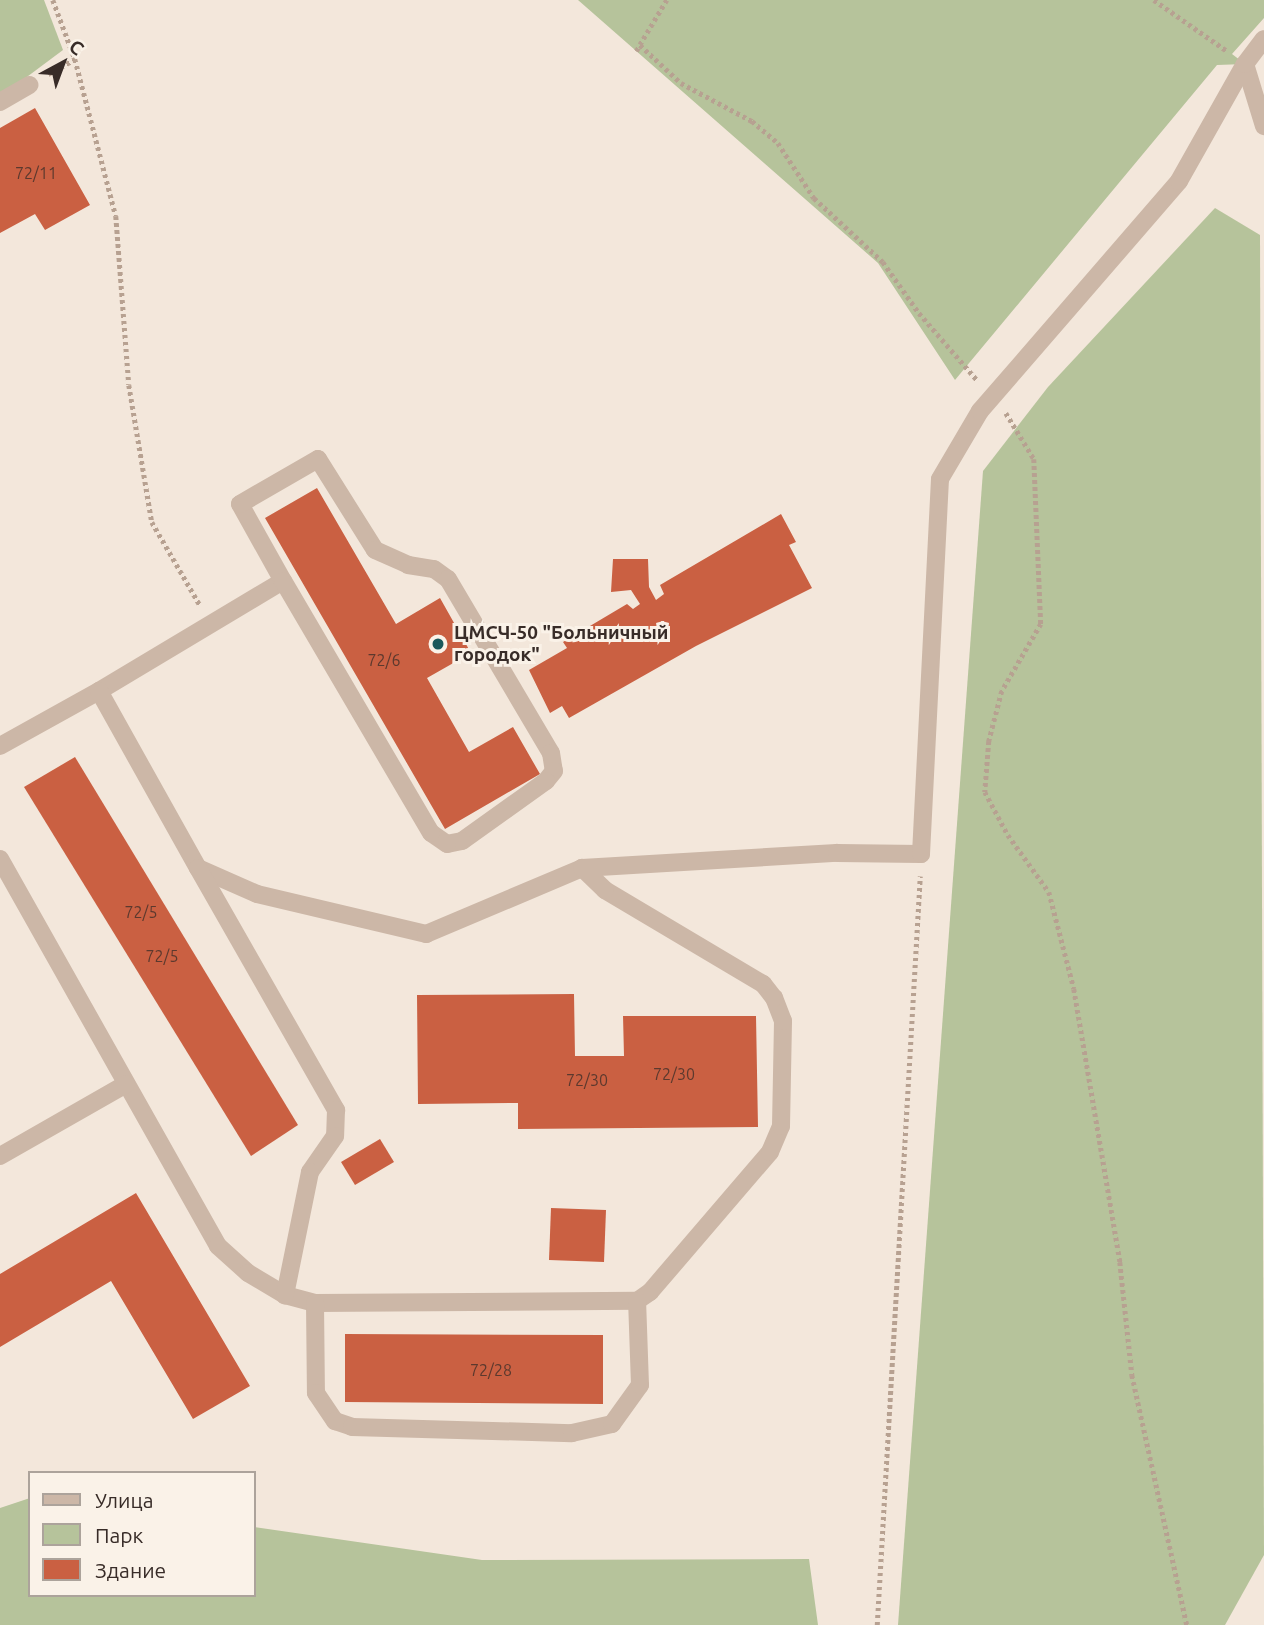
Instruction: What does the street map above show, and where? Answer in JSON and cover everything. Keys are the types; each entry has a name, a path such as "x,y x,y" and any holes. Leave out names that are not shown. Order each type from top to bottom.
{"street":[{"path":"198,867 257,894 426,934 582,868 837,853 921,854 940,479 992,397 1179,181 1245,64 1264,39"},
{"path":"1245,64 1264,126"},
{"path":"0,102 29,86"},
{"path":"318,458 375,550 408,565 434,569 449,579 551,753 554,771 546,781 462,841 447,844 431,832 283,581 240,504 318,458"},
{"path":"0,746 99,691 283,581"},
{"path":"99,691 336,1110 335,1136 310,1172 285,1295"},
{"path":"0,859 218,1247 248,1273 285,1295 315,1303 637,1301 650,1292 771,1152 781,1126 783,1021 763,984 605,891 582,868"},
{"path":"0,1156 126,1084"},
{"path":"315,1303 316,1393 335,1421 352,1427 572,1433 611,1424 640,1385 637,1301"}],"path":[{"path":"53,0 75,59 116,216 129,385 152,522 212,624"},
{"path":"636,51 667,0"},
{"path":"1154,0 1245,64"},
{"path":"640,45 681,83 752,121 778,143 814,198 883,262 919,313 1020,431 1034,459 1041,624 1002,691 989,741 985,792 1008,835 1049,892 1073,989 1120,1262 1132,1375 1187,1625"},
{"path":"29,86 75,59"},
{"path":"877,1625 921,854"}],"green space":[{"path":"0,0 44,0 63,50 0,97"},
{"path":"578,0 1264,0 1264,18 1232,54 1245,64 1217,65 955,380 878,263"},
{"path":"1215,208 1260,235 1264,1555 1225,1625 898,1625 983,471 1048,387"},
{"path":"28,1499 28,1597 256,1597 256,1527 482,1560 809,1559 818,1625 0,1625 0,1508"}],"building":[{"path":"35,108 90,205 45,230 35,214 0,233 0,128"},
{"path":"317,488 396,624 440,598 471,653 427,678 469,752 513,727 540,774 445,829 265,518"},
{"path":"781,514 796,542 789,545 812,588 696,646 569,718 562,706 550,713 529,670 567,648 563,642 627,604 633,609 640,604 631,590 611,592 613,559 648,559 649,587 656,600 664,594 660,585"},
{"path":"75,757 298,1125 251,1156 24,787"},
{"path":"574,994 575,1056 624,1056 623,1016 756,1016 758,1127 518,1129 518,1103 418,1104 417,995"},
{"path":"380,1139 394,1162 355,1185 341,1162"},
{"path":"136,1193 250,1386 193,1419 111,1281 0,1347 0,1274"},
{"path":"551,1208 606,1210 604,1262 549,1260"},
{"path":"345,1334 603,1335 603,1404 345,1402"}],"place":[{"name":"ЦМСЧ-50 \"Больничный городок\"","path":"438,644"}]}
